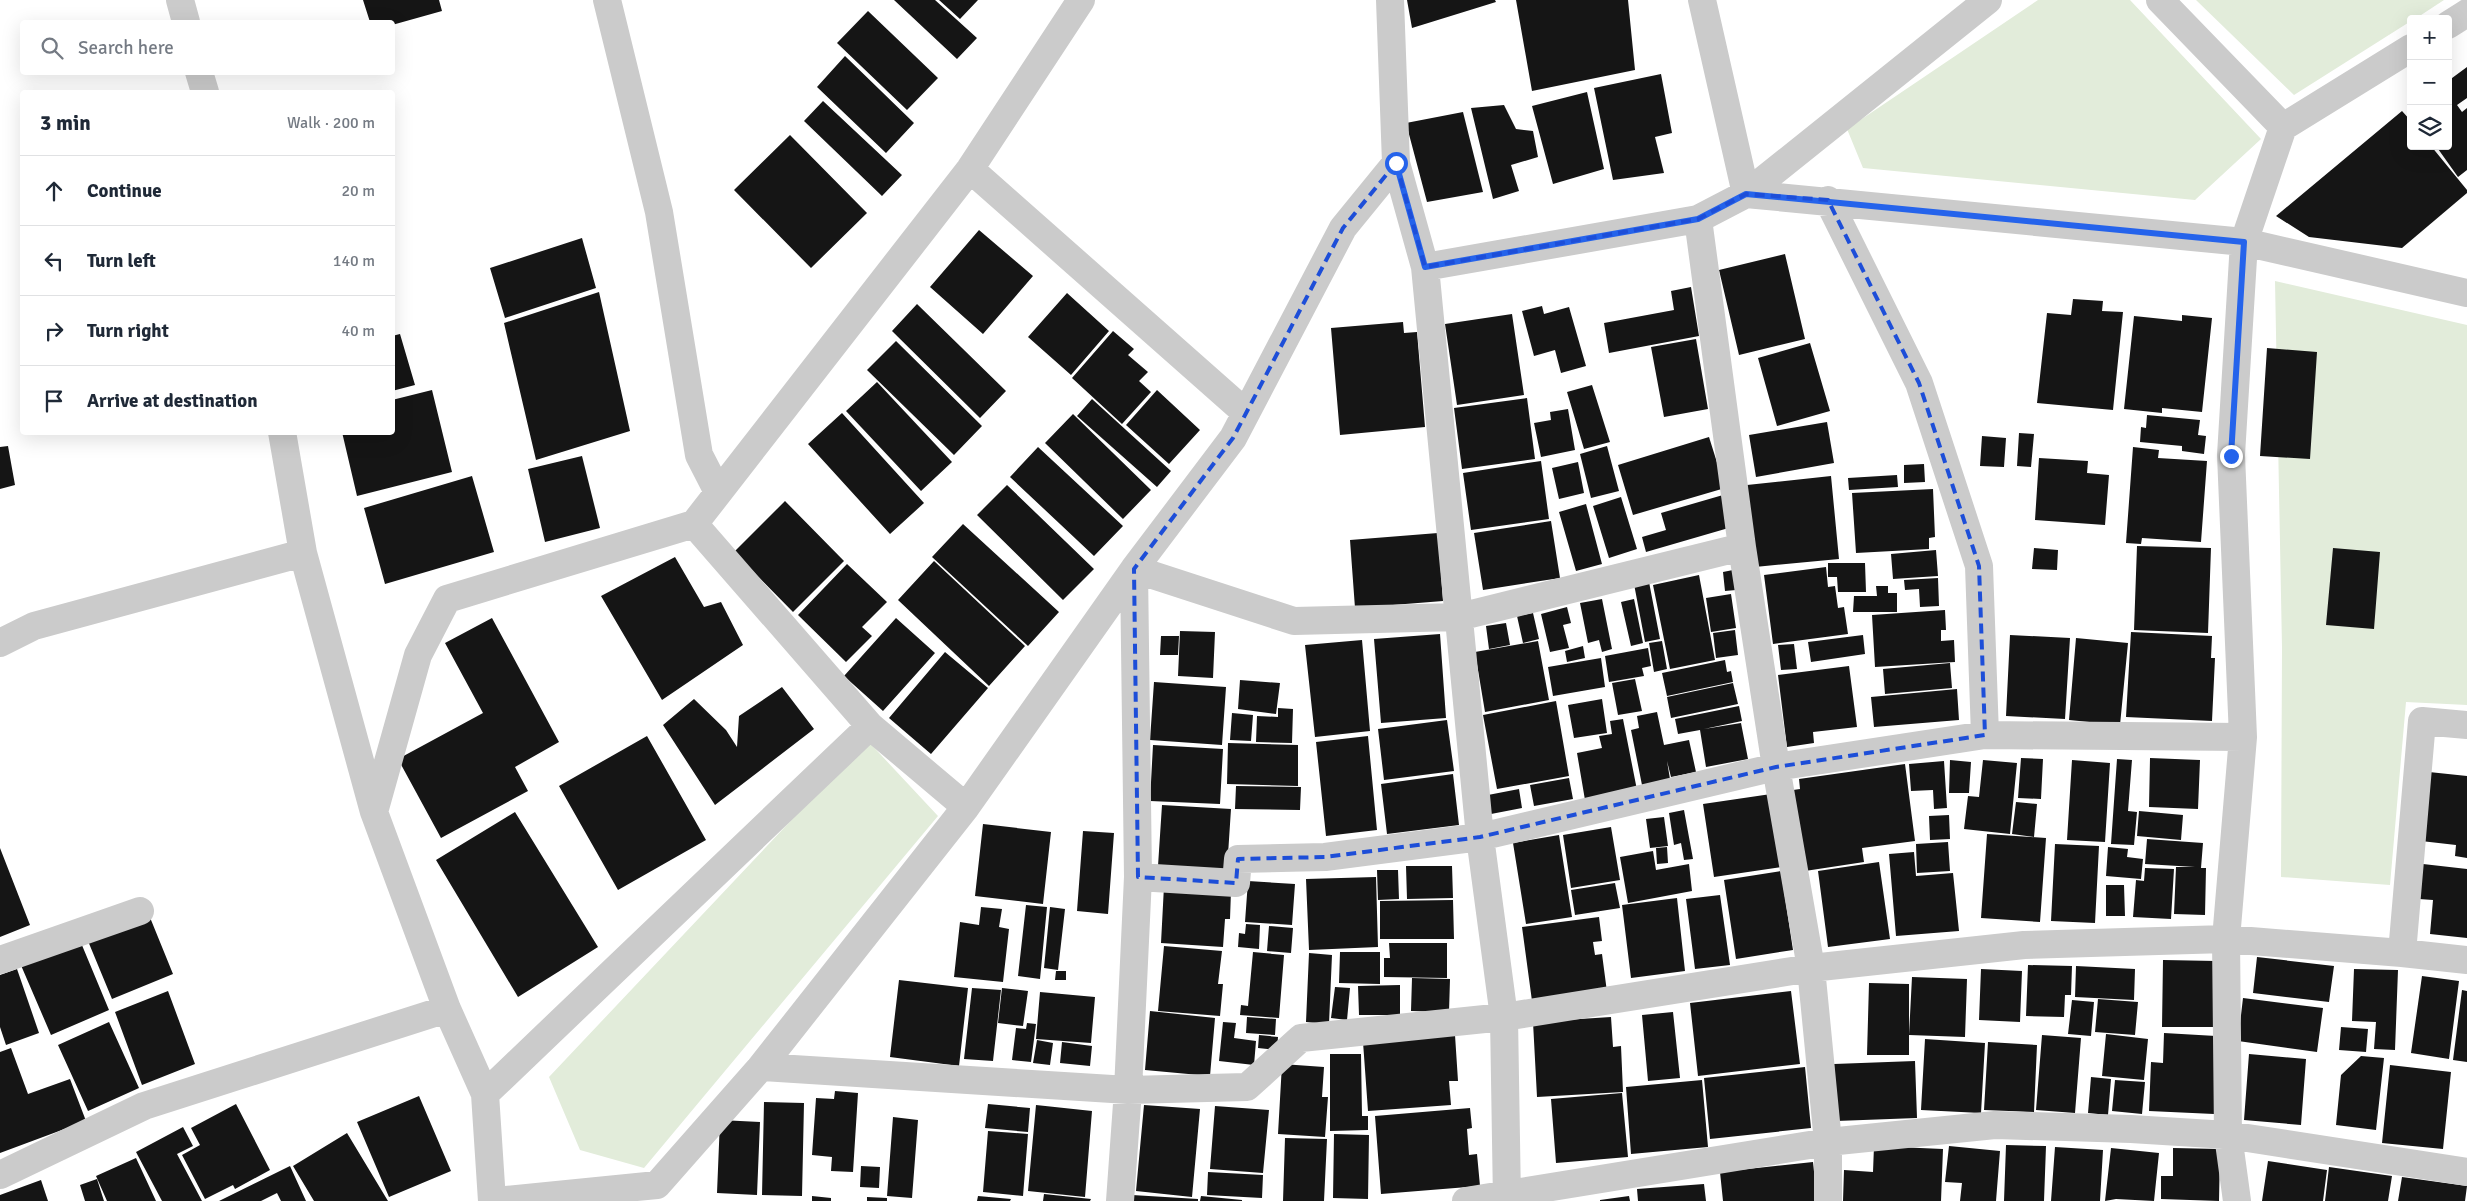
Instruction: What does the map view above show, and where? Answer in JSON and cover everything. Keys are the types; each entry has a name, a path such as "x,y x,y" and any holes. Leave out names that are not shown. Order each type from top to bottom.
{"street":[{"path":"180,0 185,20"},
{"path":"607,0 659,212 699,455 718,492"},
{"path":"374,812 418,655 447,599 694,524 970,169 1081,0"},
{"path":"1390,0 1396,163 1425,267 1480,837 1504,1017 1506,1198"},
{"path":"1702,0 1746,194"},
{"path":"1425,267 1698,219 1746,194 1988,0"},
{"path":"2160,0 2284,127"},
{"path":"2452,22 2467,13"},
{"path":"2237,1201 2228,1134 2226,939 2243,737 2231,456 2244,242 2284,127 2407,50"},
{"path":"200,75 204,90"},
{"path":"283,435 303,553 374,812 447,1009 485,1094 494,1201 657,1186 761,1067 966,808 1134,569 1233,438 1343,228 1396,163"},
{"path":"970,169 1246,413"},
{"path":"1746,194 1828,200 2244,242 2467,293"},
{"path":"1828,200 1919,383 1979,566 1985,735"},
{"path":"1698,219 1742,547 1776,767 1811,968 1828,1142 1828,1201"},
{"path":"694,524 870,726 966,808"},
{"path":"1134,569 1294,621 1459,616 1742,547"},
{"path":"0,643 34,626 303,553"},
{"path":"1120,1201 1128,1090 1138,877 1134,569"},
{"path":"2402,954 2422,721 2467,725"},
{"path":"485,1094 870,726"},
{"path":"1138,877 1236,883 1238,859 1325,857 1480,837 1776,767 1985,735 2243,737"},
{"path":"0,960 140,911"},
{"path":"761,1067 1128,1090 1247,1087 1301,1038 1504,1017 1811,968 2024,945 2226,939 2467,960"},
{"path":"0,1175 144,1106 447,1009"},
{"path":"1466,1201 1506,1198 1828,1142 1995,1125 2228,1134 2467,1172"}],"highlighted area":[{"path":"1396,163 1425,267 1698,219 1746,194 1828,200 1919,383 1979,566 1985,735 1776,767 1480,837 1325,857 1238,859 1236,883 1138,877 1134,569 1233,438 1343,228"}],"green space":[{"path":"2038,0 2130,0 2261,139 2195,200 1863,168 1847,129"},
{"path":"2196,0 2444,0 2421,15 2407,15 2407,24 2294,95"},
{"path":"2275,281 2467,325 2467,705 2406,702 2390,885 2281,877 2282,648"},
{"path":"867,740 938,816 644,1168 580,1150 549,1077"}],"building":[{"path":"363,0 439,0 442,11 395,24 395,20 369,20"},
{"path":"894,0 935,0 977,38 957,59"},
{"path":"939,0 978,0 960,19"},
{"path":"1407,0 1495,0 1496,2 1412,28"},
{"path":"1516,0 1628,0 1635,70 1532,91"},
{"path":"868,11 938,78 907,110 837,43"},
{"path":"845,56 914,123 886,153 817,87"},
{"path":"2467,67 2467,98 2457,105 2462,112 2467,108 2467,170 2458,177 2439,150 2452,150 2452,78"},
{"path":"1661,74 1672,133 1655,137 1664,173 1613,180 1594,88"},
{"path":"1587,92 1604,169 1553,184 1532,106"},
{"path":"823,101 902,175 882,196 804,121"},
{"path":"1504,105 1516,129 1533,131 1538,157 1511,165 1519,191 1493,199 1471,108"},
{"path":"2402,111 2407,117 2407,150 2434,150 2467,190 2467,193 2402,248 2309,237 2276,216"},
{"path":"1463,112 1483,192 1427,202 1406,123"},
{"path":"790,135 867,213 811,268 734,190"},
{"path":"979,230 1033,276 983,334 930,287"},
{"path":"582,238 596,288 505,318 490,268"},
{"path":"1785,254 1805,339 1739,355 1719,270"},
{"path":"1691,287 1699,336 1609,353 1604,323 1674,310 1671,291"},
{"path":"599,292 630,431 536,460 504,323"},
{"path":"1067,293 1109,331 1071,375 1028,337"},
{"path":"2073,299 2103,301 2102,311 2123,312 2113,410 2037,403 2047,313 2071,315"},
{"path":"917,304 1006,391 980,418 892,331"},
{"path":"1542,306 1544,314 1569,307 1586,366 1561,373 1555,350 1534,356 1522,311"},
{"path":"1512,314 1524,395 1457,405 1445,324"},
{"path":"2182,315 2212,318 2202,412 2162,408 2162,413 2124,409 2134,316 2182,321"},
{"path":"1403,322 1404,333 1417,332 1425,427 1340,435 1331,328"},
{"path":"1113,331 1134,349 1128,355 1148,372 1139,381 1151,392 1122,424 1072,378"},
{"path":"400,334 415,385 395,390 395,335"},
{"path":"1696,339 1708,409 1664,417 1651,347"},
{"path":"896,341 982,426 954,455 867,370"},
{"path":"1810,343 1830,411 1777,426 1758,358"},
{"path":"2267,348 2317,352 2310,459 2260,456"},
{"path":"877,382 952,462 921,491 846,411"},
{"path":"1592,385 1610,442 1584,449 1567,392"},
{"path":"432,390 452,472 357,496 343,435 395,435 395,399"},
{"path":"1157,390 1200,430 1169,464 1126,425"},
{"path":"1527,398 1535,459 1462,469 1454,408"},
{"path":"1092,399 1171,471 1157,487 1077,416"},
{"path":"1568,409 1575,450 1541,457 1534,423 1551,420 1550,412"},
{"path":"842,413 924,503 890,534 808,444"},
{"path":"1073,414 1151,490 1123,519 1045,443"},
{"path":"2147,415 2200,420 2198,435 2206,436 2204,454 2182,451 2182,446 2140,442 2141,427 2146,428"},
{"path":"1827,422 1834,463 1756,477 1749,435"},
{"path":"2019,433 2034,434 2031,467 2017,466"},
{"path":"1982,436 2006,438 2004,467 1980,466"},
{"path":"1709,437 1725,488 1633,515 1618,465"},
{"path":"8,446 15,485 0,489 0,447"},
{"path":"1607,446 1619,491 1591,498 1580,454"},
{"path":"1038,447 1123,526 1094,556 1010,477"},
{"path":"2133,447 2159,450 2158,458 2207,461 2201,542 2142,538 2141,544 2126,543"},
{"path":"582,456 600,528 545,542 528,469"},
{"path":"2039,458 2088,461 2087,473 2109,475 2105,525 2035,520"},
{"path":"1541,461 1549,519 1471,530 1463,473"},
{"path":"1578,462 1584,493 1559,499 1552,468"},
{"path":"1924,464 1925,482 1904,483 1904,465"},
{"path":"1897,475 1898,487 1849,490 1848,478"},
{"path":"472,476 494,552 385,584 364,508"},
{"path":"1831,476 1839,559 1755,567 1747,485"},
{"path":"1007,485 1094,569 1063,600 977,515"},
{"path":"1933,489 1935,537 1929,538 1929,549 1856,553 1852,493"},
{"path":"1723,495 1732,527 1646,552 1642,537 1666,530 1661,513"},
{"path":"1621,497 1637,549 1609,558 1593,506"},
{"path":"785,501 844,561 793,612 734,552"},
{"path":"1586,504 1602,564 1576,571 1559,512"},
{"path":"1551,521 1560,578 1483,590 1474,533"},
{"path":"963,524 1059,612 1028,646 932,557"},
{"path":"1438,533 1443,601 1355,608 1350,540"},
{"path":"2137,546 2211,548 2208,633 2134,630"},
{"path":"2034,548 2058,550 2057,570 2032,569"},
{"path":"2333,548 2380,552 2374,629 2326,625"},
{"path":"1936,550 1938,576 1893,579 1891,554"},
{"path":"675,557 704,607 721,602 743,645 662,700 601,596"},
{"path":"934,561 1025,646 989,686 898,600"},
{"path":"1828,563 1865,563 1866,592 1838,592 1837,577 1828,577"},
{"path":"847,564 887,602 862,627 872,636 846,662 798,615"},
{"path":"1826,567 1828,587 1835,586 1838,608 1844,607 1848,634 1773,644 1764,575"},
{"path":"1733,570 1736,590 1725,591 1723,572"},
{"path":"1699,575 1715,660 1670,669 1653,585"},
{"path":"1938,578 1939,606 1920,607 1919,589 1905,590 1904,580"},
{"path":"1649,582 1660,639 1645,642 1634,584"},
{"path":"1876,586 1888,586 1888,593 1897,593 1897,612 1853,612 1854,596 1877,596"},
{"path":"1731,594 1736,628 1711,632 1706,598"},
{"path":"1602,599 1612,649 1602,652 1599,640 1588,643 1580,603"},
{"path":"1634,599 1643,643 1631,646 1621,602"},
{"path":"1567,607 1571,623 1563,625 1569,648 1550,652 1541,614"},
{"path":"1945,610 1946,630 1941,630 1941,641 1954,640 1955,662 1875,667 1872,615"},
{"path":"1533,613 1539,639 1523,643 1517,616"},
{"path":"492,618 559,742 515,767 528,791 441,838 398,759 483,713 445,643"},
{"path":"896,618 935,653 883,711 844,676"},
{"path":"1506,623 1510,645 1489,649 1486,626"},
{"path":"1735,630 1738,655 1716,658 1713,633"},
{"path":"1180,631 1215,632 1213,678 1178,676"},
{"path":"2131,632 2212,636 2211,658 2215,658 2212,721 2126,717"},
{"path":"1440,634 1446,718 1381,723 1374,639"},
{"path":"1863,635 1865,654 1811,662 1808,642"},
{"path":"2010,635 2070,638 2065,719 2006,716"},
{"path":"1161,636 1179,636 1178,655 1160,655"},
{"path":"2076,638 2128,643 2120,725 2069,720"},
{"path":"1362,640 1370,731 1315,737 1305,645"},
{"path":"1538,641 1549,700 1485,712 1475,652"},
{"path":"1662,641 1667,669 1654,672 1649,643"},
{"path":"1794,644 1797,669 1781,670 1778,645"},
{"path":"1583,646 1585,658 1567,662 1565,651"},
{"path":"1648,648 1651,666 1642,668 1644,676 1609,682 1605,656"},
{"path":"945,652 988,688 931,754 889,718"},
{"path":"1601,658 1605,687 1553,696 1548,667"},
{"path":"1725,660 1727,672 1731,671 1733,682 1667,696 1662,673"},
{"path":"1950,663 1952,688 1885,694 1883,669"},
{"path":"1849,666 1857,727 1813,732 1814,743 1787,747 1778,675"},
{"path":"1635,679 1642,711 1618,715 1612,683"},
{"path":"1240,680 1280,683 1276,714 1238,709"},
{"path":"1154,682 1226,687 1222,745 1150,740"},
{"path":"1733,683 1738,704 1671,718 1667,697"},
{"path":"782,687 814,729 715,805 663,725 694,699 726,730 737,747 739,716"},
{"path":"1957,689 1959,720 1874,727 1871,697"},
{"path":"1602,699 1607,733 1574,738 1568,705"},
{"path":"1556,701 1569,776 1497,789 1483,715"},
{"path":"1739,706 1742,721 1704,729 1741,723 1748,759 1706,767 1700,730 1678,734 1675,719"},
{"path":"1278,708 1293,709 1292,743 1256,742 1257,716 1278,717"},
{"path":"1657,712 1664,745 1689,740 1696,772 1671,777 1667,761 1670,779 1642,785 1631,730 1639,728 1637,716"},
{"path":"1232,713 1253,715 1251,741 1230,740"},
{"path":"1623,719 1637,790 1585,800 1577,753 1602,748 1599,736 1612,734 1610,721"},
{"path":"1447,720 1454,771 1384,780 1378,729"},
{"path":"647,736 706,840 618,890 559,786"},
{"path":"1368,736 1377,830 1326,836 1316,742"},
{"path":"1228,743 1298,745 1298,786 1227,784"},
{"path":"1153,745 1223,749 1220,804 1150,801"},
{"path":"2021,758 2043,759 2041,799 2018,798"},
{"path":"2150,758 2200,760 2198,809 2149,807"},
{"path":"2117,759 2132,760 2128,811 2137,812 2134,845 2111,844"},
{"path":"1950,760 1971,762 1969,793 1949,793"},
{"path":"1983,760 2017,763 2010,834 1964,829 1968,796 1979,797"},
{"path":"2072,760 2110,763 2105,842 2067,840"},
{"path":"1944,761 1947,808 1934,809 1933,790 1911,791 1909,764"},
{"path":"1905,764 1915,841 1862,848 1864,862 1805,871 1793,790 1800,789 1799,779"},
{"path":"2429,772 2467,776 2467,858 2455,856 2456,845 2421,841"},
{"path":"1453,774 1459,825 1387,834 1381,784"},
{"path":"1569,778 1573,799 1534,806 1530,785"},
{"path":"1236,786 1301,787 1300,810 1235,809"},
{"path":"1519,789 1522,808 1491,814 1488,795"},
{"path":"1771,794 1781,867 1714,877 1703,804"},
{"path":"2016,802 2037,804 2034,837 2012,834"},
{"path":"1162,805 1231,809 1227,870 1158,866"},
{"path":"1684,810 1693,859 1684,860 1681,843 1674,845 1669,813"},
{"path":"2139,811 2183,815 2181,840 2137,836"},
{"path":"515,812 598,947 518,997 436,860"},
{"path":"1949,815 1950,839 1930,840 1929,816"},
{"path":"1664,817 1668,846 1650,848 1646,819"},
{"path":"983,824 1051,832 1043,904 975,896"},
{"path":"1611,827 1620,880 1571,888 1563,835"},
{"path":"1083,831 1114,833 1108,914 1077,911"},
{"path":"1987,834 2046,838 2040,922 1981,918"},
{"path":"1559,835 1572,917 1526,924 1513,843"},
{"path":"2147,839 2203,843 2201,868 2206,868 2205,915 2174,914 2176,867 2195,867 2145,864"},
{"path":"1948,842 1950,871 1917,873 1916,844"},
{"path":"2055,844 2099,846 2095,923 2051,921"},
{"path":"1667,847 1668,863 1657,864 1656,848"},
{"path":"2108,847 2128,849 2127,857 2143,859 2141,879 2106,876"},
{"path":"0,848 30,925 0,937"},
{"path":"1653,851 1656,870 1689,864 1692,891 1628,903 1620,857"},
{"path":"1914,852 1916,876 1953,873 1959,931 1896,936 1889,854"},
{"path":"1879,862 1890,939 1828,947 1818,871"},
{"path":"2423,864 2467,869 2467,938 2430,934 2433,900 2419,899"},
{"path":"1406,866 1452,866 1453,898 1407,899"},
{"path":"2145,868 2174,869 2171,919 2133,917 2136,880 2144,881"},
{"path":"1377,870 1398,870 1399,899 1378,900"},
{"path":"1781,871 1793,950 1736,959 1724,880"},
{"path":"1376,877 1378,947 1309,950 1306,879"},
{"path":"1248,881 1295,884 1292,925 1245,922"},
{"path":"1615,883 1620,908 1575,915 1571,890"},
{"path":"2106,885 2124,885 2125,916 2106,916"},
{"path":"1164,886 1231,891 1230,919 1225,919 1223,947 1161,943"},
{"path":"1720,895 1730,965 1695,969 1686,899"},
{"path":"1677,898 1685,971 1631,978 1622,905"},
{"path":"1453,900 1454,939 1380,939 1380,901"},
{"path":"1026,905 1047,907 1040,979 1018,976"},
{"path":"981,907 1002,909 999,927 1009,929 1003,982 954,977 960,922 979,925"},
{"path":"1050,907 1065,909 1058,970 1044,968"},
{"path":"149,915 173,974 112,999 88,941"},
{"path":"1599,917 1602,941 1593,942 1595,955 1602,954 1607,992 1532,1001 1522,927"},
{"path":"1246,924 1260,925 1259,949 1238,947 1239,933 1245,934"},
{"path":"1269,926 1293,928 1291,953 1267,951"},
{"path":"79,938 109,1010 51,1035 20,963"},
{"path":"1389,943 1447,943 1447,978 1384,977 1384,958 1390,958"},
{"path":"1164,946 1222,951 1218,984 1223,984 1220,1016 1158,1011"},
{"path":"1253,952 1284,955 1279,1018 1240,1015 1241,1005 1248,1006"},
{"path":"1340,952 1380,952 1380,984 1339,983"},
{"path":"1309,953 1332,955 1329,1024 1306,1022"},
{"path":"2257,957 2334,966 2329,1002 2253,993"},
{"path":"2163,960 2216,961 2216,1027 2162,1027"},
{"path":"2028,965 2072,966 2071,995 2065,995 2064,1017 2026,1016"},
{"path":"2076,966 2135,969 2134,1000 2075,997"},
{"path":"17,969 39,1033 6,1045 0,1027 0,975"},
{"path":"1981,969 2022,971 2020,1022 1979,1020"},
{"path":"2354,969 2398,970 2395,1050 2374,1049 2376,1022 2352,1021"},
{"path":"1056,971 1066,971 1066,980 1055,980"},
{"path":"2422,976 2459,981 2449,1059 2411,1053"},
{"path":"1912,977 1967,979 1965,1037 1909,1035"},
{"path":"1412,978 1450,979 1449,1012 1411,1011"},
{"path":"899,980 968,988 959,1066 890,1057"},
{"path":"1869,983 1909,984 1909,1055 1867,1055"},
{"path":"1400,985 1400,1015 1359,1015 1358,986"},
{"path":"1335,987 1350,988 1347,1020 1331,1018"},
{"path":"972,988 1001,990 993,1061 964,1059"},
{"path":"1002,988 1028,991 1023,1026 998,1023"},
{"path":"2462,990 2467,991 2467,1062 2453,1060"},
{"path":"168,991 195,1064 142,1085 115,1012"},
{"path":"1791,991 1800,1064 1698,1076 1690,1003"},
{"path":"1040,992 1095,997 1091,1043 1036,1039"},
{"path":"2243,998 2323,1008 2317,1052 2238,1041"},
{"path":"2098,999 2138,1002 2135,1035 2095,1032"},
{"path":"2072,1000 2094,1002 2091,1036 2068,1034"},
{"path":"1150,1011 1215,1018 1210,1076 1145,1070"},
{"path":"1673,1012 1680,1078 1648,1081 1642,1015"},
{"path":"1247,1017 1276,1019 1275,1035 1246,1033"},
{"path":"1611,1017 1613,1047 1621,1046 1623,1092 1537,1097 1533,1022"},
{"path":"109,1022 139,1088 88,1111 58,1045"},
{"path":"1223,1022 1236,1023 1234,1038 1256,1041 1254,1065 1219,1061"},
{"path":"1027,1023 1036,1024 1031,1062 1012,1060 1016,1028 1026,1029"},
{"path":"2341,1027 2368,1029 2366,1052 2339,1050"},
{"path":"2164,1033 2216,1036 2214,1114 2149,1111 2151,1062 2163,1063"},
{"path":"2106,1034 2148,1039 2144,1080 2102,1076"},
{"path":"1259,1035 1278,1037 1277,1050 1258,1048"},
{"path":"1455,1035 1458,1081 1449,1081 1451,1105 1368,1111 1363,1042"},
{"path":"2042,1035 2081,1038 2075,1113 2036,1110"},
{"path":"1925,1039 1985,1043 1981,1113 1921,1110"},
{"path":"1037,1040 1053,1043 1050,1065 1033,1063"},
{"path":"1062,1042 1092,1046 1090,1066 1060,1063"},
{"path":"1988,1042 2037,1045 2034,1112 1984,1110"},
{"path":"11,1048 28,1094 70,1079 86,1121 0,1153 0,1052"},
{"path":"1330,1054 1361,1054 1362,1116 1368,1116 1368,1130 1330,1131"},
{"path":"2249,1054 2306,1059 2301,1125 2244,1120"},
{"path":"2361,1056 2384,1058 2376,1130 2336,1125 2341,1075"},
{"path":"1915,1061 1917,1118 1836,1121 1834,1064"},
{"path":"1282,1064 1324,1067 1322,1097 1328,1097 1325,1137 1278,1134"},
{"path":"2390,1065 2451,1072 2443,1149 2382,1143"},
{"path":"1805,1067 1811,1128 1710,1139 1704,1078"},
{"path":"2091,1077 2111,1079 2108,1115 2088,1113"},
{"path":"1702,1080 1708,1147 1631,1154 1626,1087"},
{"path":"2115,1080 2145,1082 2142,1114 2112,1111"},
{"path":"835,1091 858,1093 853,1172 831,1171 832,1157 812,1155 816,1098 834,1099"},
{"path":"1622,1093 1628,1157 1556,1163 1551,1099"},
{"path":"419,1096 451,1171 389,1197 357,1122"},
{"path":"764,1102 804,1103 802,1196 762,1195"},
{"path":"236,1104 270,1170 235,1189 233,1185 205,1199 182,1155 200,1145 191,1128"},
{"path":"988,1104 1030,1108 1028,1132 985,1128"},
{"path":"1036,1105 1092,1111 1085,1197 1028,1191"},
{"path":"1144,1105 1200,1109 1192,1197 1136,1191"},
{"path":"1215,1106 1269,1110 1263,1173 1210,1169"},
{"path":"1470,1108 1472,1128 1467,1129 1469,1155 1477,1154 1480,1186 1381,1194 1375,1116"},
{"path":"893,1117 918,1120 912,1198 887,1196"},
{"path":"720,1120 760,1122 757,1195 717,1193"},
{"path":"183,1127 193,1146 177,1154 202,1201 162,1201 136,1152"},
{"path":"988,1131 1028,1134 1023,1196 983,1192"},
{"path":"347,1133 388,1201 314,1201 293,1166"},
{"path":"1334,1134 1369,1135 1368,1199 1333,1198"},
{"path":"1285,1138 1327,1139 1324,1201 1283,1201"},
{"path":"2006,1145 2046,1146 2044,1201 2004,1201"},
{"path":"1874,1146 1943,1149 1941,1201 1843,1201 1844,1170 1873,1172"},
{"path":"1949,1146 2000,1151 1996,1201 1960,1201 1962,1183 1945,1182"},
{"path":"2055,1147 2103,1150 2100,1201 2051,1201"},
{"path":"2111,1148 2159,1153 2154,1201 2116,1199 2105,1201"},
{"path":"2173,1148 2220,1149 2219,1201 2161,1199 2161,1176 2173,1176"},
{"path":"136,1158 156,1201 107,1201 96,1176"},
{"path":"2268,1161 2327,1170 2323,1201 2262,1201"},
{"path":"1813,1162 1817,1201 1723,1201 1720,1172"},
{"path":"290,1166 306,1201 281,1201 277,1193 261,1201 219,1201"},
{"path":"861,1166 880,1167 879,1188 860,1187"},
{"path":"2329,1167 2392,1176 2388,1201 2325,1201"},
{"path":"1208,1172 1263,1175 1262,1198 1207,1195"},
{"path":"2402,1177 2467,1186 2465,1201 2398,1201"},
{"path":"97,1179 104,1201 85,1201 80,1185"},
{"path":"41,1180 48,1201 0,1201 0,1195"},
{"path":"1704,1184 1706,1201 1638,1201 1637,1189"},
{"path":"1044,1194 1091,1199 1090,1201 1043,1201"},
{"path":"1132,1195 1198,1199 1198,1201 1132,1201"},
{"path":"812,1196 831,1198 831,1201 812,1201"},
{"path":"978,1196 1011,1199 1010,1201 977,1201"},
{"path":"1201,1196 1242,1200 1242,1201 1200,1201"},
{"path":"1629,1196 1630,1201 1600,1201 1600,1200"},
{"path":"867,1197 887,1198 887,1201 867,1201"}],"route":[{"path":"1396,163 1425,267 1698,219 1746,194 1828,200 2244,242 2231,456"}]}
